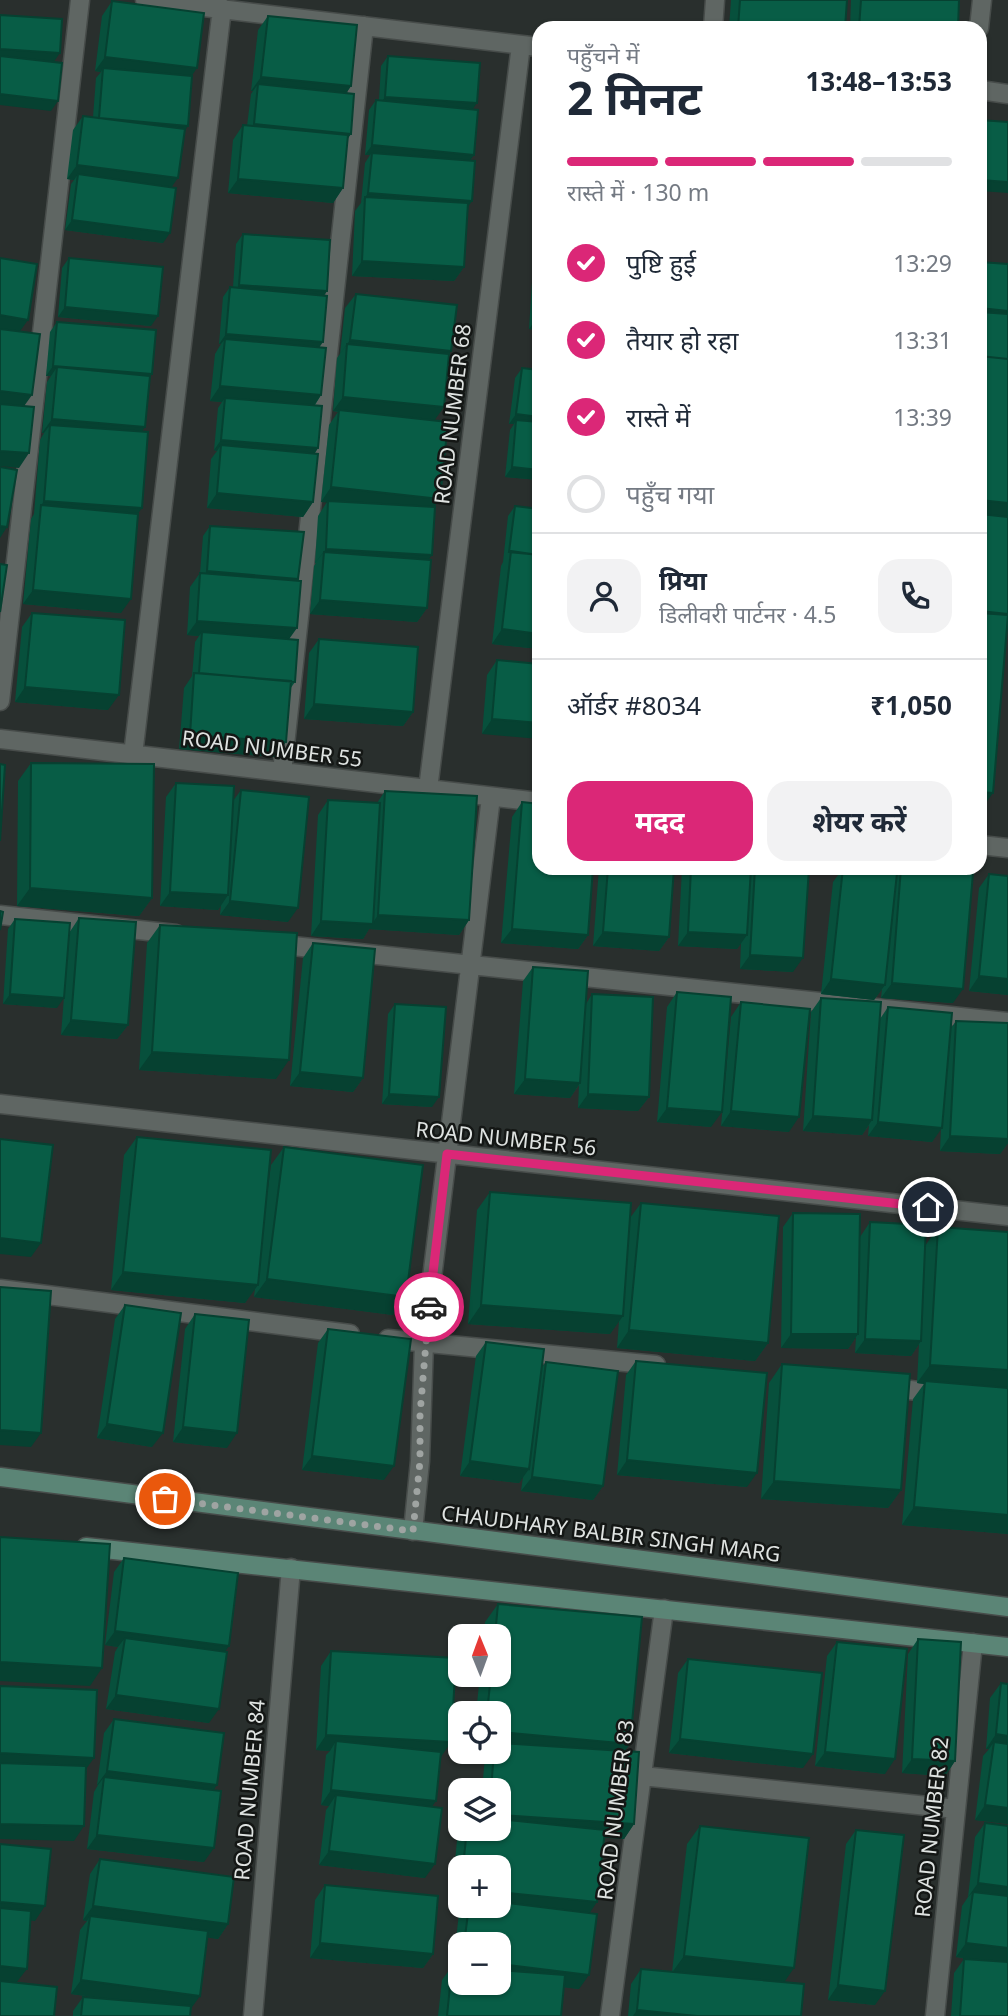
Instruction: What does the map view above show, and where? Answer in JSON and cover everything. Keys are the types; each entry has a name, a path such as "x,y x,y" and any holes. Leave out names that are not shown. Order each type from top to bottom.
{"street":[{"path":"0,701 80,0"},
{"path":"145,0 530,46"},
{"path":"713,21 715,0"},
{"path":"980,21 982,0"},
{"path":"133,755 222,8"},
{"path":"282,772 364,26"},
{"name":"ROAD NUMBER 68","path":"428,789 530,46"},
{"path":"987,91 1008,94"},
{"name":"ROAD NUMBER 55","path":"0,740 532,801"},
{"path":"413,1531 420,1461 424,1343 491,797"},
{"path":"987,846 1008,848"},
{"path":"0,915 194,936"},
{"path":"263,943 1008,1022"},
{"name":"ROAD NUMBER 56","path":"0,1104 1008,1216"},
{"path":"0,1289 424,1343 673,1367"},
{"path":"867,1385 958,1396"},
{"name":"CHAUDHARY BALBIR SINGH MARG","path":"0,1477 1008,1607"},
{"path":"69,1546 1008,1647"},
{"name":"ROAD NUMBER 84","path":"253,2016 290,1568"},
{"name":"ROAD NUMBER 83","path":"610,2016 664,1609"},
{"name":"ROAD NUMBER 82","path":"935,2016 972,1643"},
{"path":"642,1776 956,1809"}],"building":[{"path":"740,0 847,0 846,21 738,21"},
{"path":"861,0 959,0 958,21 860,21"},
{"path":"112,1 204,13 197,68 105,57"},
{"path":"0,15 62,19 60,53 0,49"},
{"path":"268,16 357,25 351,86 261,77"},
{"path":"0,56 62,63 58,101 0,94"},
{"path":"388,56 480,63 477,103 385,97"},
{"path":"103,68 192,76 188,126 99,118"},
{"path":"258,84 354,94 351,134 254,124"},
{"path":"376,100 478,110 474,155 372,145"},
{"path":"83,116 185,129 178,178 77,165"},
{"path":"987,120 1008,122 1008,182 987,180"},
{"path":"243,125 348,135 343,188 238,179"},
{"path":"372,153 475,161 472,201 368,193"},
{"path":"78,174 176,188 170,233 72,220"},
{"path":"365,197 468,203 464,267 362,261"},
{"path":"243,234 330,240 327,291 239,285"},
{"path":"0,258 37,264 28,320 0,315"},
{"path":"69,258 163,267 158,316 65,307"},
{"path":"987,262 1008,264 1008,311 987,309"},
{"path":"230,287 327,296 323,342 226,334"},
{"path":"356,294 457,305 451,351 350,340"},
{"path":"987,312 1008,314 1008,359 987,357"},
{"path":"57,322 156,330 152,374 53,366"},
{"path":"0,329 40,334 32,395 0,391"},
{"path":"225,339 326,348 321,395 220,386"},
{"path":"347,344 449,354 444,407 343,397"},
{"path":"987,357 1008,359 1008,503 987,501"},
{"path":"57,367 150,376 145,427 52,419"},
{"path":"522,368 532,369 532,416 516,414"},
{"path":"225,398 322,406 318,448 221,440"},
{"path":"0,404 34,407 29,453 0,451"},
{"path":"339,410 448,422 440,499 331,487"},
{"path":"516,420 532,421 532,469 512,467"},
{"path":"50,425 148,432 142,508 44,501"},
{"path":"221,445 318,454 313,502 217,493"},
{"path":"0,467 17,470 7,527 0,526"},
{"path":"328,501 435,507 432,555 326,549"},
{"path":"41,505 138,514 131,599 33,590"},
{"path":"515,506 532,508 532,554 509,552"},
{"path":"987,515 1008,517 1008,614 987,612"},
{"path":"210,526 304,532 298,579 207,571"},
{"path":"511,551 532,554 532,633 502,629"},
{"path":"324,552 431,560 427,608 320,600"},
{"path":"0,564 7,565 0,612"},
{"path":"200,573 301,581 297,628 197,621"},
{"path":"32,613 125,620 119,695 25,687"},
{"path":"987,614 1008,615 993,793 987,793"},
{"path":"202,632 298,640 295,682 199,673"},
{"path":"319,639 418,647 413,712 314,704"},
{"path":"497,660 532,663 532,722 492,719"},
{"path":"194,673 291,681 286,742 190,735"},
{"path":"31,763 154,764 152,898 30,888"},
{"path":"0,764 5,765 0,841"},
{"path":"176,783 234,786 228,895 170,892"},
{"path":"241,790 309,797 298,908 230,901"},
{"path":"385,791 477,796 469,920 378,915"},
{"path":"328,800 380,803 373,924 321,921"},
{"path":"522,802 532,803 532,875 592,875 588,935 512,929"},
{"path":"989,874 1008,876 1008,979 979,976"},
{"path":"607,875 673,875 669,937 603,932"},
{"path":"691,875 751,875 747,935 688,932"},
{"path":"755,875 809,875 803,958 750,955"},
{"path":"842,875 897,875 885,985 831,979"},
{"path":"900,875 973,875 963,989 892,983"},
{"path":"79,918 136,922 128,1025 71,1020"},
{"path":"15,919 70,923 64,998 10,994"},
{"path":"160,925 297,933 289,1060 152,1052"},
{"path":"313,943 375,949 363,1078 300,1072"},
{"path":"533,967 588,971 580,1083 525,1079"},
{"path":"677,992 731,997 722,1112 667,1108"},
{"path":"592,994 653,997 649,1097 588,1094"},
{"path":"821,998 881,1002 872,1120 813,1116"},
{"path":"741,1002 810,1009 799,1117 731,1111"},
{"path":"395,1004 446,1007 439,1097 389,1094"},
{"path":"888,1007 952,1013 942,1128 878,1122"},
{"path":"956,1021 1008,1023 1008,1139 950,1136"},
{"path":"137,1137 271,1150 258,1285 123,1272"},
{"path":"0,1139 53,1145 41,1243 0,1238"},
{"path":"284,1147 423,1165 406,1297 267,1279"},
{"path":"490,1192 631,1203 623,1316 481,1305"},
{"path":"641,1203 779,1216 768,1343 629,1330"},
{"path":"793,1213 860,1214 858,1334 791,1334"},
{"path":"870,1222 926,1225 921,1341 865,1339"},
{"path":"938,1227 1008,1232 1008,1370 930,1365"},
{"path":"0,1287 51,1291 41,1433 0,1430"},
{"path":"125,1305 181,1313 163,1433 107,1424"},
{"path":"195,1314 249,1320 237,1433 183,1427"},
{"path":"328,1329 411,1339 394,1466 312,1456"},
{"path":"486,1342 544,1349 529,1469 470,1461"},
{"path":"636,1361 767,1373 757,1473 627,1460"},
{"path":"546,1362 618,1371 603,1486 532,1477"},
{"path":"782,1364 910,1374 901,1490 774,1481"},
{"path":"925,1381 1008,1388 1008,1515 914,1507"},
{"path":"0,1537 110,1544 102,1668 0,1662"},
{"path":"124,1558 238,1573 229,1646 115,1631"},
{"path":"498,1604 642,1617 630,1744 511,1733 511,1701 488,1701 490,1687 511,1687 511,1624 496,1624"},
{"path":"125,1638 227,1652 219,1709 116,1695"},
{"path":"918,1639 961,1642 955,1761 912,1759"},
{"path":"837,1642 907,1649 895,1759 825,1752"},
{"path":"331,1651 448,1658 448,1687 454,1687 453,1701 448,1701 448,1742 326,1735"},
{"path":"688,1659 822,1673 813,1754 680,1739"},
{"path":"1001,1683 1008,1684 1008,1736 996,1734"},
{"path":"0,1686 97,1690 94,1758 0,1753"},
{"path":"114,1719 224,1733 217,1785 107,1771"},
{"path":"336,1741 441,1752 436,1801 331,1790"},
{"path":"994,1742 1008,1744 1008,1808 985,1805"},
{"path":"511,1744 639,1752 634,1824 511,1816 511,1778 492,1778 493,1764 511,1764"},
{"path":"0,1763 86,1766 84,1826 0,1824"},
{"path":"104,1777 221,1791 214,1848 97,1835"},
{"path":"336,1795 442,1808 435,1864 329,1851"},
{"path":"511,1820 605,1830 597,1902 511,1893 511,1855 464,1855 466,1841 511,1841"},
{"path":"985,1823 1008,1826 1008,1887 978,1883"},
{"path":"700,1826 809,1838 794,1968 684,1956"},
{"path":"856,1830 904,1835 885,1991 838,1985"},
{"path":"0,1844 51,1849 45,1906 0,1902"},
{"path":"100,1859 234,1877 228,1924 93,1906"},
{"path":"325,1885 438,1896 433,1954 320,1943"},
{"path":"973,1892 1008,1896 1008,1948 966,1943"},
{"path":"511,1903 597,1914 589,1975 511,1965 511,1932 466,1932 467,1918 511,1918"},
{"path":"0,1908 31,1911 27,1969 0,1966"},
{"path":"90,1916 208,1931 200,1996 81,1980"},
{"path":"964,1959 1008,1962 1008,2016 960,2016"},
{"path":"641,1969 804,1984 801,2016 697,2016 637,2010"},
{"path":"511,1971 565,1975 561,2016 447,2016 449,1995 511,1995"},
{"path":"0,1981 57,1987 54,2016 0,2016"},
{"path":"83,1997 191,2006 190,2016 81,2016"}],"way so far":[{"path":"165,1499 413,1531 420,1461 424,1343 429,1307"}],"route":[{"path":"429,1307 447,1154 928,1207"}]}
